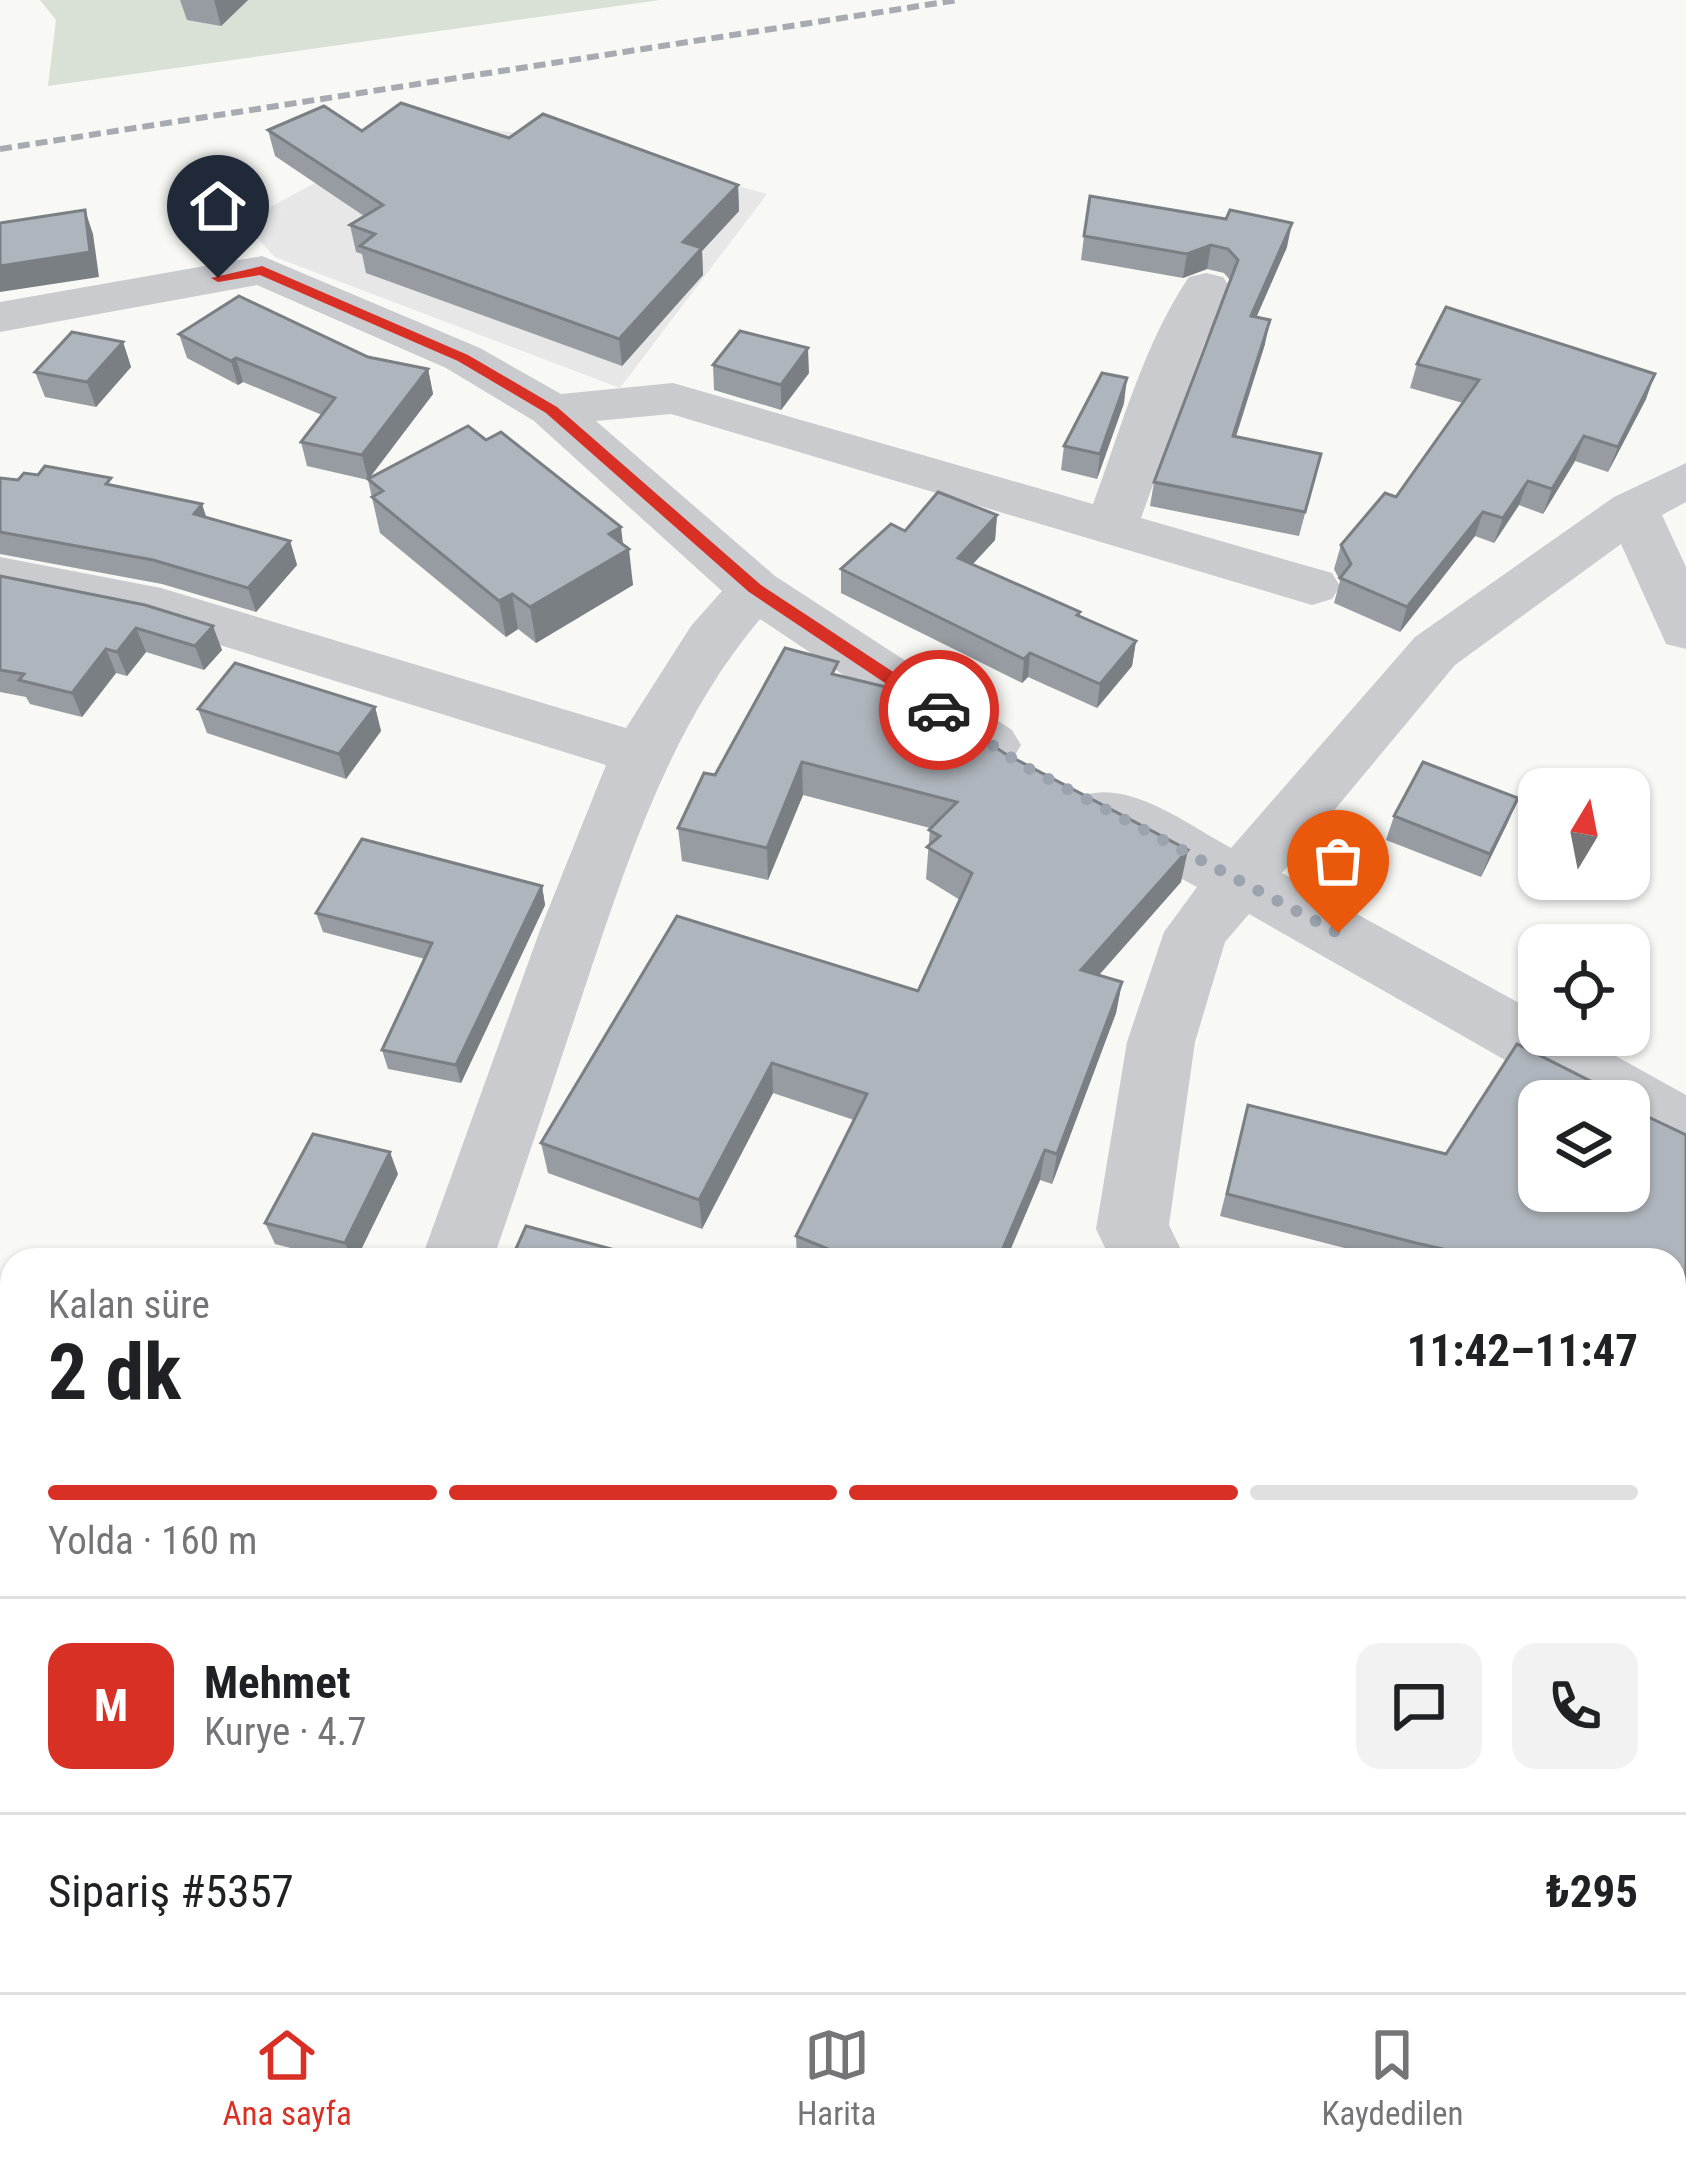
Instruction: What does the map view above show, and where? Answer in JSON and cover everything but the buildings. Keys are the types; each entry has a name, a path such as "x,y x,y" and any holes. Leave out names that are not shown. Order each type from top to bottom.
{"street":[{"path":"0,317 262,270 463,358 552,410 755,589 1053,782 1686,1129"},
{"path":"1111,526 1178,344 1206,287"},
{"path":"552,410 673,398 1312,586"},
{"path":"1143,1248 1132,1229 1161,1042 1196,932 1435,651 1633,509 1686,480"},
{"path":"1633,509 1686,630"},
{"path":"0,574 161,607 640,754"},
{"path":"462,1248 572,930 640,754 711,640 755,589"}],"shaded area":[{"path":"40,0 660,0 48,86 56,20"},
{"path":"411,120 577,140 767,194 620,388 275,257 242,222 364,157"}],"railway":[{"path":"0,149 958,0"}],"way so far":[{"path":"939,710 1024,766 1338,933"}],"route":[{"path":"218,278 262,270 463,358 552,410 755,589 939,710"}]}
